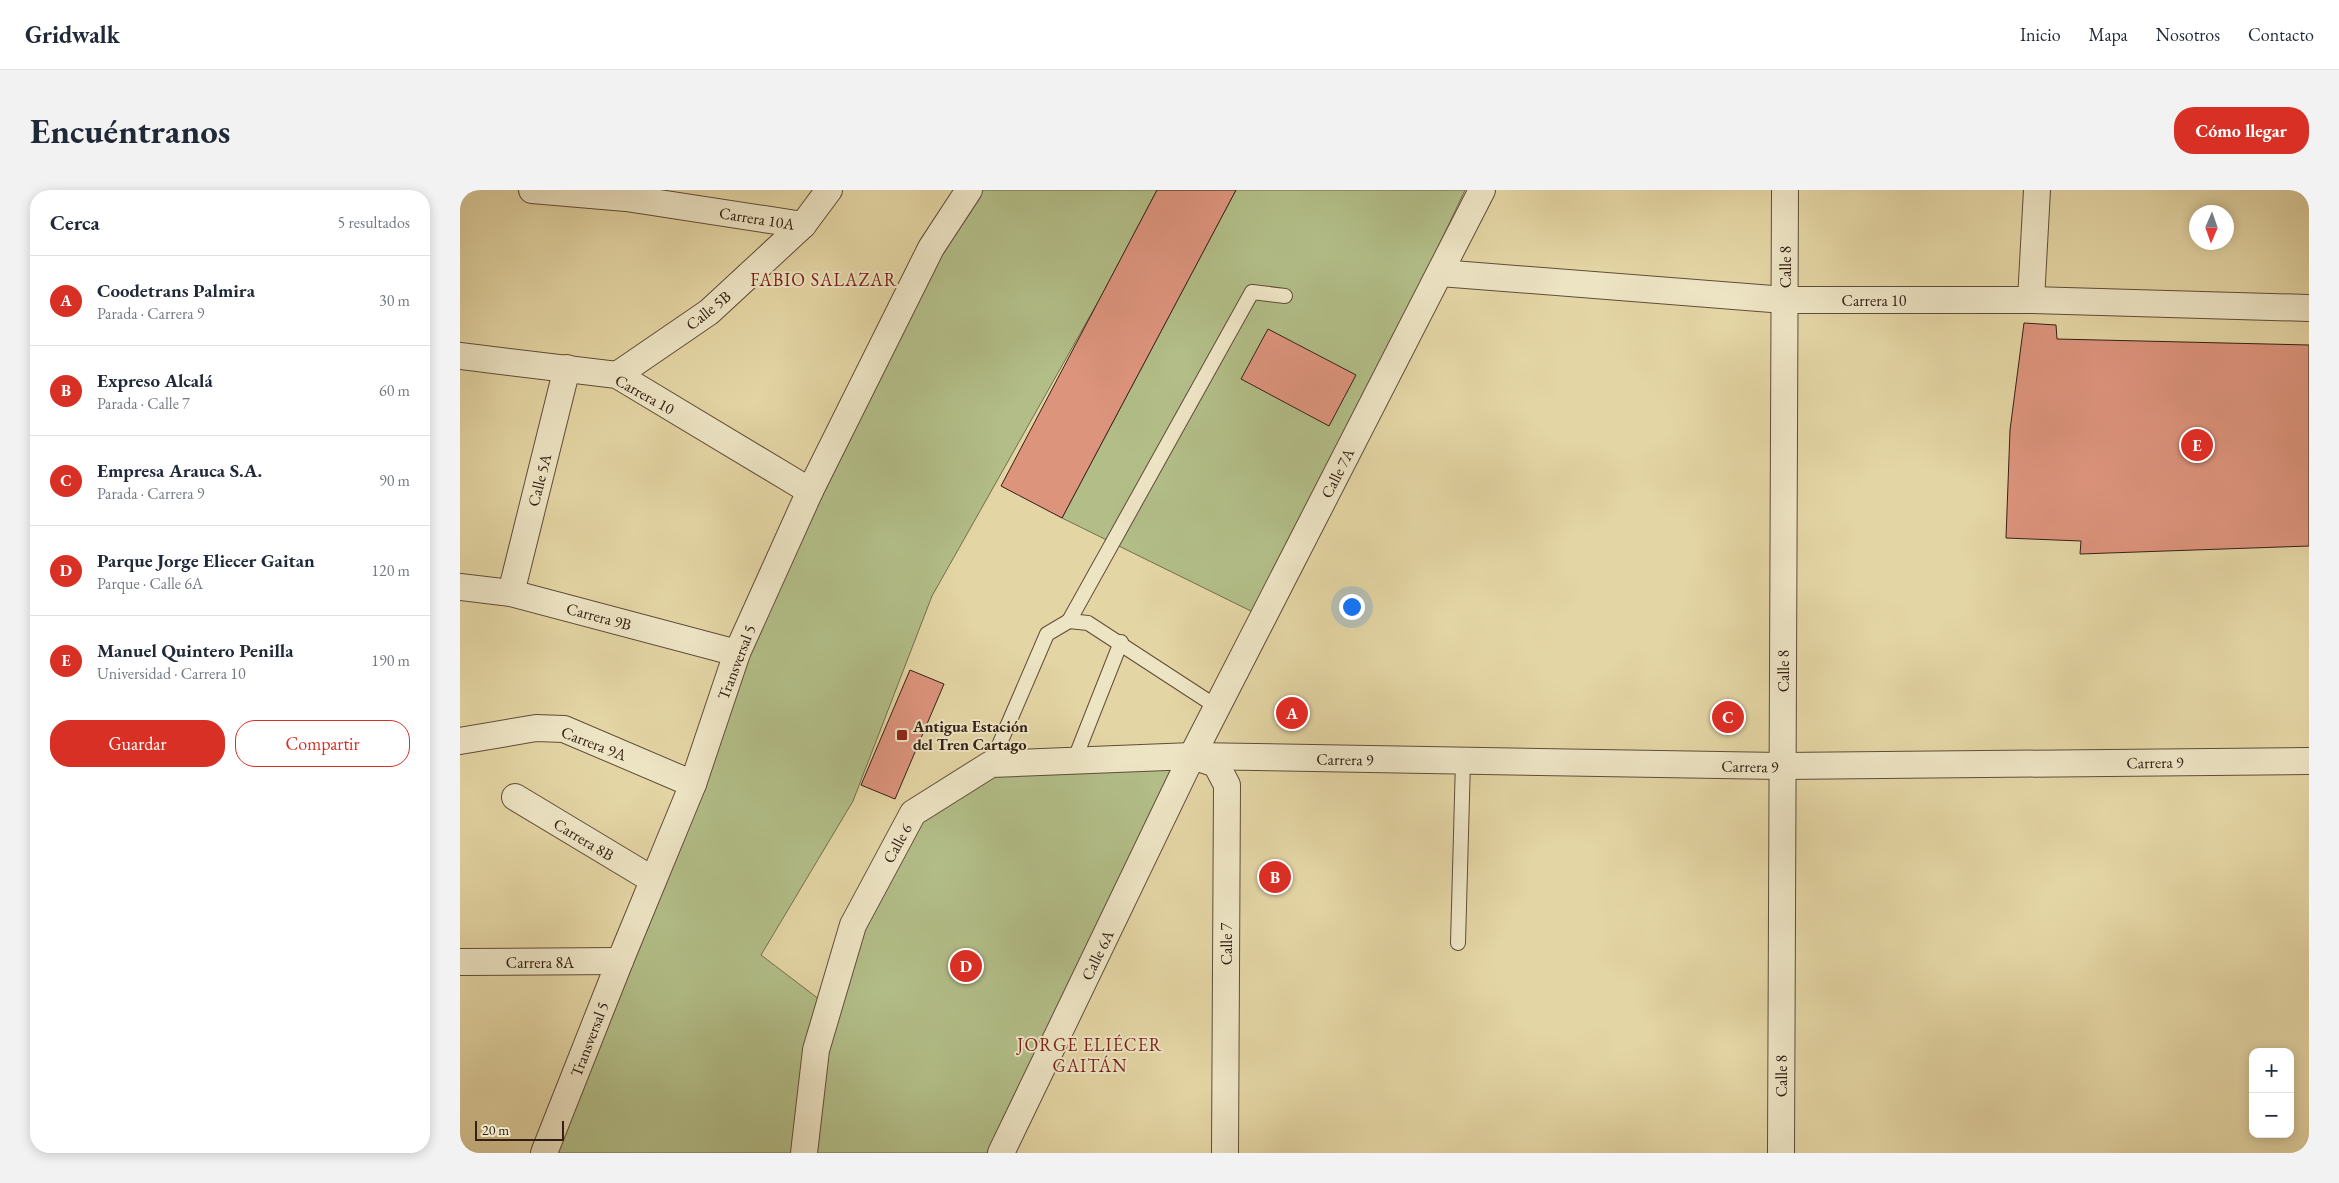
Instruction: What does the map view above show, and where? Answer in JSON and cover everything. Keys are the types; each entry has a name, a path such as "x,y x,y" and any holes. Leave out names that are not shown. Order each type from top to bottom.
{"street":[{"name":"Carrera 10A","path":"532,190 627,194 804,225"},
{"name":"Calle 5B","path":"617,375 710,312 804,225 829,190"},
{"name":"Transversal 5","path":"544,1153 693,784 737,653 810,491 931,248 969,190"},
{"name":"Calle 7A","path":"1192,756 1482,190"},
{"name":"Calle 8","path":"1780,1153 1785,190"},
{"path":"2031,300 2037,190"},
{"name":"Carrera 10","path":"1440,273 1785,300 2031,300 2309,308"},
{"name":"Carrera 10","path":"460,356 617,375 810,491"},
{"name":"Calle 5A","path":"511,593 567,368"},
{"name":"Carrera 9B","path":"460,586 511,593 737,653"},
{"name":"Carrera 9A","path":"460,741 536,728 564,729 693,784"},
{"path":"991,764 1192,756"},
{"name":"Carrera 9","path":"1192,756 1782,766 2309,761"},
{"name":"Calle 6A","path":"1001,1153 1192,756"},
{"name":"Calle 7","path":"1192,756 1216,764 1228,785 1225,1153"},
{"name":"Calle 6","path":"804,1153 816,1050 853,925 914,814 991,764"},
{"name":"Carrera 8B","path":"515,797 653,880"},
{"name":"Carrera 8A","path":"460,962 620,961"}],"lane":[{"path":"991,764 1047,634 1068,621 1252,292 1285,296"},
{"path":"1068,621 1088,623 1121,642 1217,707"},
{"path":"1074,761 1121,642"},
{"path":"1458,943 1463,761"}],"green space":[{"path":"969,190 1157,190 1103,293 932,596 853,801 761,955 828,1006 913,813 991,764 1192,756 1001,1153 544,1153 737,653"},
{"path":"1236,190 1465,190 1263,617 1062,518"}],"building":[{"path":"1157,190 1236,190 1062,518 1001,486"},
{"path":"2024,323 2056,325 2057,339 2309,345 2309,546 2080,554 2081,541 2006,538 2010,430"},
{"path":"1268,329 1356,375 1329,426 1241,379"},
{"name":"Antigua Estación del Tren Cartago","path":"910,670 944,684 895,799 861,785"}],"place":[{"name":"Manuel Quintero Penilla","path":"2197,445"},
{"name":"Coodetrans Palmira","path":"1292,713"},
{"name":"Empresa Arauca S.A.","path":"1728,717"},
{"name":"Antigua Estación del Tren Cartago","path":"902,735"},
{"name":"Expreso Alcalá","path":"1275,877"},
{"name":"Parque Jorge Eliecer Gaitan","path":"966,966"}],"district":[{"name":"FABIO SALAZAR","path":"824,280"},
{"name":"JORGE ELIÉCER GAITÁN","path":"1090,1055"}]}
